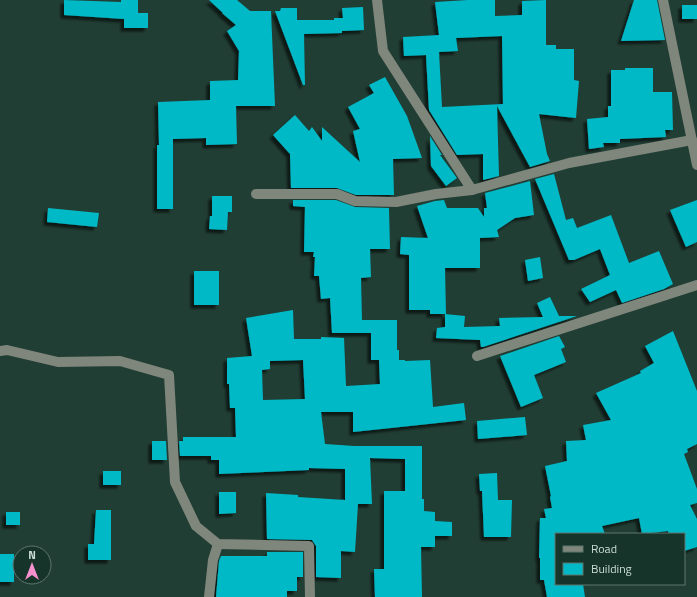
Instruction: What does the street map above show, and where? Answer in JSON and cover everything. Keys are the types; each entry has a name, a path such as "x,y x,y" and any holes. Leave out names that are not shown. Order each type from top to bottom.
{"street":[{"path":"378,0 383,51 472,190"},
{"path":"663,0 697,165"},
{"path":"256,194 337,194 355,201 396,202 436,194 472,190 569,163 692,140"},
{"path":"476,356 697,285"},
{"path":"0,351 7,350 58,362 120,361 168,375 175,482 196,526 218,544 309,546 310,597"},
{"path":"209,597 213,560 218,544"}],"building":[{"path":"64,0 121,2 121,0 138,0 138,13 148,13 148,28 124,28 124,19 64,15"},
{"path":"209,0 237,0 250,11 271,11 275,106 236,106 237,144 206,145 206,138 173,139 173,209 157,209 157,145 159,145 158,102 210,100 210,81 238,80 239,51 227,31 236,25"},
{"path":"495,0 495,16 522,15 522,1 546,0 546,45 556,45 556,49 574,49 574,80 579,81 576,118 539,114 547,154 550,161 530,167 497,106 499,176 483,180 483,154 457,155 429,110 426,55 404,56 403,37 439,35 435,2","holes":["502,36 503,104 442,107 439,52 458,51 456,38"]},
{"path":"634,0 657,0 665,40 621,41"},
{"path":"682,5 697,5 697,19 682,19"},
{"path":"363,7 364,30 342,31 342,33 304,34 305,85 303,85 275,11 280,11 281,8 297,8 297,20 334,20 334,18 343,18 342,8"},
{"path":"625,68 653,68 653,92 672,92 673,130 665,130 666,137 620,139 620,143 603,143 604,147 589,149 587,119 608,117 608,106 611,106 611,70 625,70"},
{"path":"385,77 407,116 422,158 393,159 394,195 356,195 337,188 291,188 290,154 273,135 295,115 309,131 312,127 322,141 322,127 360,162 353,131 360,129 348,107 374,93 369,85"},
{"path":"430,136 442,155 440,155 457,178 446,186 431,166"},
{"path":"554,174 566,220 573,218 577,228 611,215 629,263 659,251 673,284 664,289 622,303 616,290 590,302 581,289 610,275 600,249 574,260 569,260 535,179"},
{"path":"530,181 534,215 515,218 497,230 499,237 480,238 480,268 445,268 446,314 430,314 430,310 409,310 409,255 400,254 401,237 428,238 417,206 444,200 447,208 478,208 484,217 484,208 487,208 485,193"},
{"path":"212,196 232,196 232,212 228,212 227,230 209,229 210,216 212,216"},
{"path":"293,200 336,200 355,207 389,208 390,249 370,249 371,277 361,278 362,320 397,320 397,350 399,350 399,360 430,360 433,407 464,403 466,420 353,432 353,412 321,412 325,444 354,446 422,446 422,499 424,499 424,511 435,512 435,521 452,522 452,536 435,536 435,547 421,547 422,597 375,597 374,569 384,569 384,491 405,491 405,459 370,458 372,504 358,504 355,552 341,551 341,578 316,577 316,546 312,540 267,539 266,493 345,500 345,469 309,468 309,470 219,474 219,460 211,460 211,456 180,456 179,441 183,441 183,437 236,437 235,408 230,408 229,384 227,384 227,358 252,356 246,318 293,310 294,339 321,339 321,337 344,338 346,386 380,384 379,360 371,360 371,333 332,333 330,298 321,299 319,276 314,276 314,252 304,252 305,207 293,206","holes":["303,360 305,399 263,400 262,370 270,369 270,361"]},
{"path":"697,200 697,242 686,247 670,210"},
{"path":"48,208 99,213 97,227 47,222"},
{"path":"540,257 543,278 528,281 525,260"},
{"path":"194,271 219,271 219,305 194,305"},
{"path":"550,297 559,316 577,316 483,347 481,347 480,340 436,338 437,328 445,327 445,314 465,316 464,327 500,326 499,318 543,317 537,303"},
{"path":"673,331 697,391 697,444 687,449 688,452 684,454 697,489 697,503 690,505 697,519 697,547 685,551 685,533 669,533 668,531 642,533 639,518 602,526 605,533 555,533 555,585 583,585 585,597 547,597 544,580 540,580 539,558 540,518 546,518 544,509 552,508 545,466 567,461 566,441 586,440 583,425 611,420 596,393 641,373 640,371 654,363 645,346"},
{"path":"559,336 565,347 561,349 566,362 534,375 543,398 521,407 500,356"},
{"path":"525,417 527,435 478,439 477,421"},
{"path":"152,441 166,441 167,460 152,460"},
{"path":"103,471 121,471 121,485 103,485"},
{"path":"497,473 498,500 512,500 511,537 484,537 482,491 480,491 479,474"},
{"path":"219,492 236,492 236,513 219,514"},
{"path":"96,510 111,510 111,560 88,560 88,544 94,544"},
{"path":"6,512 20,512 20,525 6,525"},
{"path":"267,552 303,552 303,577 297,577 297,591 287,591 287,597 216,597 219,561 221,556 267,556"},
{"path":"0,554 12,554 12,582 0,582"}]}
